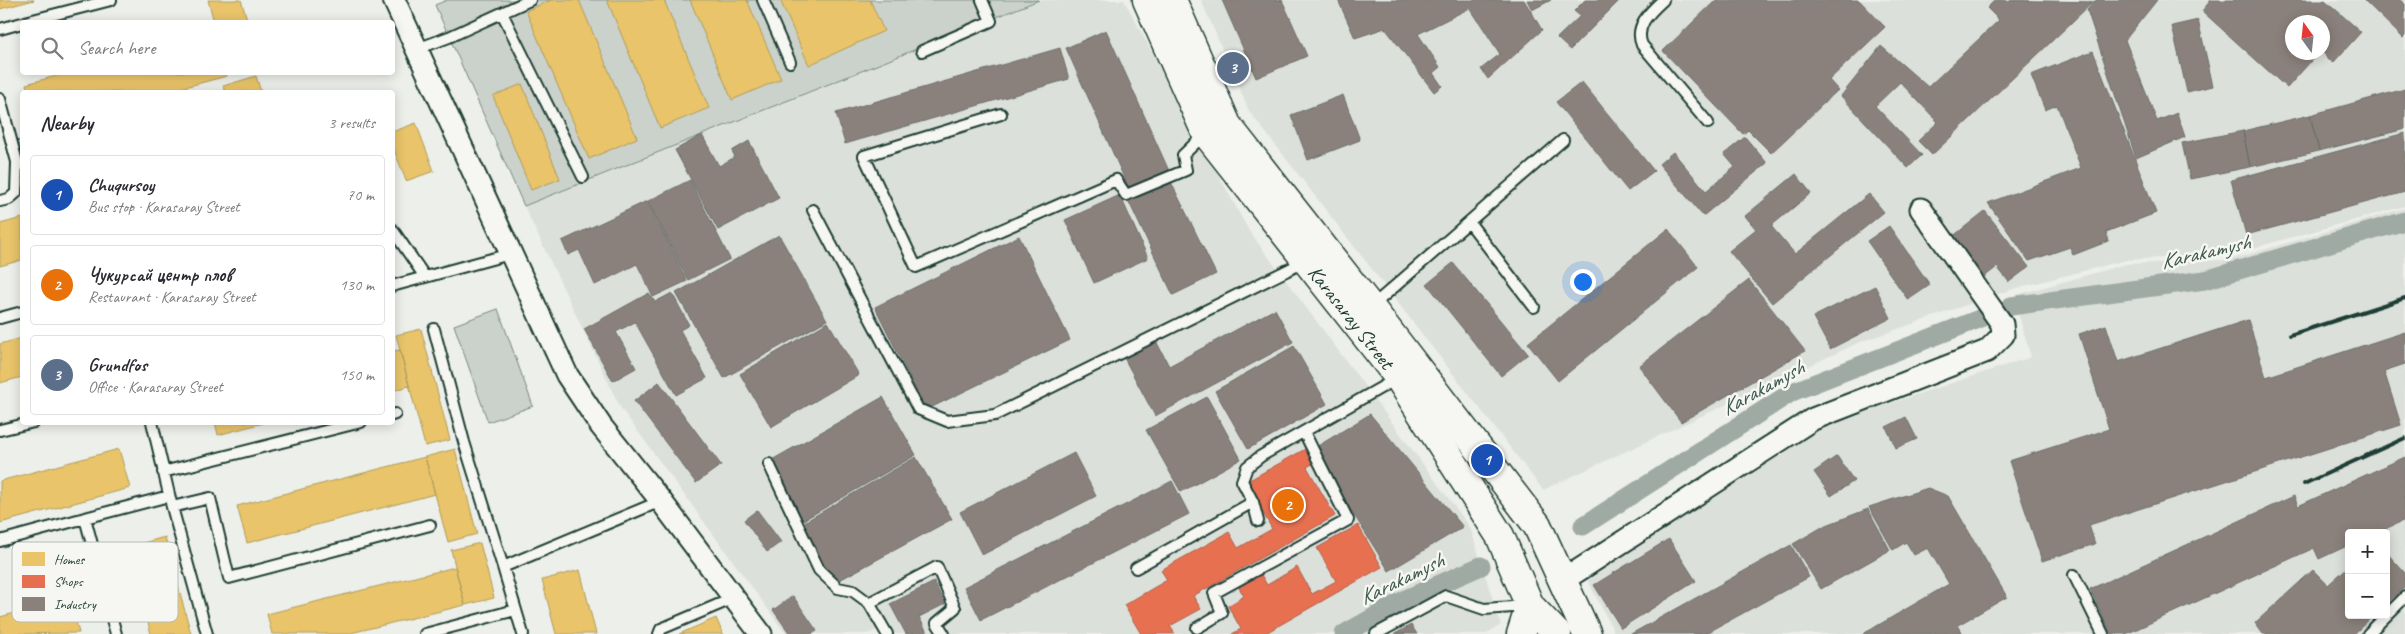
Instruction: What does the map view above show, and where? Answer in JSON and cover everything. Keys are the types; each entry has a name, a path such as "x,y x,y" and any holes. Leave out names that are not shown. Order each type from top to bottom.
{"main road":[{"name":"Karasaray Street","path":"1147,0 1206,133 1315,255 1370,308 1537,525 1582,632"},
{"name":"Karasaray Street","path":"1177,4 1227,125 1399,378 1500,536 1530,606 1557,634"},
{"path":"1521,634 1530,606"}],"street":[{"path":"394,0 567,375 601,426 661,501 761,634"},
{"path":"1559,574 1813,419 1988,351 1995,344 2003,335 2002,324 1921,209"}],"lane":[{"path":"35,20 111,0"},
{"path":"416,49 530,0"},
{"path":"763,0 790,62"},
{"path":"922,51 991,21 982,0"},
{"path":"1663,0 1641,26 1640,39 1647,51 1708,123"},
{"path":"502,13 583,177"},
{"path":"0,29 20,24"},
{"path":"0,99 20,161 16,192 8,199 0,201"},
{"path":"1001,114 864,156 916,267 1116,180 1126,195 1186,170 1184,155 1206,133"},
{"path":"1370,308 1563,140"},
{"path":"813,210 918,409 947,421 995,415 1315,255"},
{"path":"1469,222 1534,306"},
{"path":"395,233 425,277"},
{"path":"395,285 510,254"},
{"path":"0,318 20,313"},
{"path":"434,329 464,442 522,634"},
{"path":"1258,521 1253,502 1242,481 1247,467 1399,378"},
{"path":"0,430 21,425"},
{"path":"153,425 169,496 207,634"},
{"path":"163,472 349,425"},
{"path":"1197,628 1222,613 1214,593 1348,520 1304,432"},
{"path":"769,464 819,570 838,588 853,591 869,603 887,634"},
{"path":"0,541 169,496"},
{"path":"172,507 210,498 229,578 430,525"},
{"path":"503,566 661,501"},
{"path":"1136,568 1253,502"},
{"path":"85,518 91,542"},
{"path":"869,603 937,567 955,608 937,623 944,634"},
{"path":"2074,575 2103,634"},
{"path":"1376,634 1446,596 1484,609 1530,606"},
{"path":"2368,634 2405,596"},
{"path":"659,634 661,629 734,598"},
{"path":"425,634 515,610"}],"shaded area":[{"path":"447,0 1039,0 524,206 435,5"},
{"path":"1039,0 1124,0 1249,231 1470,527 1501,625 1486,634 882,634 879,629 868,634 786,634 620,407 524,206"},
{"path":"1201,0 2405,0 2405,206 2232,254 2126,260 2013,289 1860,342 1543,490 1249,111"},
{"path":"2405,208 2405,634 1615,634 1587,579 1808,430 2031,357 2013,296 2126,264 2229,260"},
{"path":"498,309 533,406 488,422 454,325"}],"building: Homes":[{"path":"0,0 34,0 0,9"},
{"path":"208,0 241,0 247,20 213,20"},
{"path":"551,0 579,0 637,138 589,159 526,11"},
{"path":"607,0 664,0 709,108 660,128"},
{"path":"690,0 747,0 781,79 732,100"},
{"path":"780,0 870,0 884,31 809,65"},
{"path":"60,75 227,76 174,90 28,90 26,84"},
{"path":"256,76 260,90 224,90 223,86"},
{"path":"522,84 560,179 531,190 493,96"},
{"path":"416,123 434,171 406,181 395,152 395,131"},
{"path":"20,219 20,261 0,266 0,224"},
{"path":"421,329 450,440 425,446 396,335"},
{"path":"20,339 20,378 0,383 0,344"},
{"path":"400,350 409,386 395,390 395,351"},
{"path":"216,425 256,425 218,435"},
{"path":"119,449 130,488 0,523 0,481"},
{"path":"455,449 477,534 448,542 425,457"},
{"path":"425,457 435,494 247,543 237,506"},
{"path":"165,537 166,542 146,542"},
{"path":"480,543 494,598 465,605 451,550"},
{"path":"455,567 465,605 347,634 272,634 267,614"},
{"path":"580,570 596,634 556,634 542,580"},
{"path":"178,586 191,634 151,634 148,622 178,622"},
{"path":"12,614 12,622 76,622 79,633 0,634 0,617"},
{"path":"716,618 723,634 679,634"}],"building: Shops":[{"path":"1307,448 1316,462 1307,467 1335,516 1193,596 1201,609 1170,626 1175,634 1141,634 1124,605 1167,580 1161,570 1229,532 1238,548 1272,529 1246,482"},
{"path":"1358,525 1382,567 1264,634 1232,634 1241,629 1228,606 1244,596 1238,586 1260,573 1267,585 1297,567 1312,594 1336,581 1317,548"}],"building: Industry":[{"path":"1222,0 1282,0 1307,56 1256,78"},
{"path":"1338,0 1524,0 1542,30 1488,79 1481,69 1500,54 1470,8 1418,34 1440,67 1433,73 1442,86 1434,92 1385,28 1355,38"},
{"path":"1527,0 1551,0 1532,10"},
{"path":"1585,0 1620,0 1570,50 1557,38 1580,16 1574,11"},
{"path":"1716,0 1859,0 1885,27 1829,80 1838,90 1771,153 1748,130 1743,134 1663,51"},
{"path":"1995,0 2093,2 1932,155 1918,141 1938,122 1900,82 1875,106 1922,155 1908,168 1841,96 1881,46 1928,87 1999,20 1987,8"},
{"path":"2096,0 2157,0 2125,40 2157,121 2177,113 2185,137 2136,158 2087,10"},
{"path":"2211,0 2325,0 2361,32 2333,63 2330,60 2330,15 2285,15 2285,60 2312,60 2287,88 2202,11"},
{"path":"2364,0 2400,0 2405,4 2405,36 2403,38"},
{"path":"2198,20 2213,86 2187,92 2172,26"},
{"path":"1106,30 1169,171 1129,189 1066,48"},
{"path":"1060,48 1069,79 845,144 836,113"},
{"path":"2093,51 2156,213 2106,232 2109,241 2073,255 2070,247 2029,261 1988,203 2081,168 2057,105 2045,110 2031,75"},
{"path":"1582,82 1654,171 1628,191 1556,102"},
{"path":"2405,89 2405,129 2319,151 2310,115"},
{"path":"1343,95 1360,140 1308,160 1291,115"},
{"path":"2310,115 2319,151 2250,167 2243,131"},
{"path":"2243,131 2250,167 2190,179 2182,143"},
{"path":"2405,133 2405,192 2246,235 2231,180"},
{"path":"702,135 719,166 735,157 732,151 749,141 779,198 718,230 675,150"},
{"path":"1745,137 1767,163 1703,216 1659,164 1673,152 1706,191 1735,167 1724,154"},
{"path":"1796,174 1811,193 1771,226 1795,254 1869,194 1884,212 1772,303 1729,251 1756,229 1745,216"},
{"path":"690,180 730,259 688,280 648,201"},
{"path":"1170,180 1216,274 1173,295 1128,200"},
{"path":"1120,195 1148,258 1094,283 1065,220"},
{"path":"647,201 687,281 653,297 637,264 595,285 579,250 568,255 562,241"},
{"path":"1985,211 2029,267 2009,282 1997,267 1979,281 1947,241"},
{"path":"1889,226 1930,285 1908,300 1867,241"},
{"path":"1668,229 1698,267 1558,381 1528,343"},
{"path":"779,235 827,320 724,378 676,293"},
{"path":"1019,236 1070,340 926,410 875,307"},
{"path":"1453,263 1528,354 1501,376 1427,284"},
{"path":"1749,280 1805,351 1681,422 1639,366"},
{"path":"1875,286 1891,318 1830,349 1813,317"},
{"path":"649,293 655,302 672,293 689,325 680,330 707,378 676,395 635,322 616,332 636,368 613,381 584,329"},
{"path":"1275,309 1293,342 1155,416 1123,356 1155,339 1169,366"},
{"path":"2248,320 2266,377 2405,332 2405,364 2384,371 2401,425 2089,525 2095,544 2042,561 2009,461 2109,429 2079,334 2106,325 2118,362"},
{"path":"828,322 859,375 771,427 740,374"},
{"path":"1294,346 1327,404 1248,449 1215,391"},
{"path":"659,382 721,465 696,483 634,401"},
{"path":"883,397 916,455 800,522 770,461"},
{"path":"1207,397 1241,459 1181,492 1146,430"},
{"path":"1370,414 1463,527 1389,571 1313,449"},
{"path":"1906,417 1917,439 1896,448 1886,427"},
{"path":"1074,453 1096,496 982,555 960,512"},
{"path":"1837,456 1854,481 1831,496 1814,472"},
{"path":"916,457 952,519 834,583 801,524"},
{"path":"2405,457 2405,520 2385,529 2345,529 2345,547 2319,559 2314,548 2126,634 2111,634 2090,589 2294,496 2298,506"},
{"path":"1172,481 1189,514 981,620 964,587"},
{"path":"1928,488 1948,496 2007,597 1958,625 1962,632 1958,634 1863,634 1949,584 1928,548 1914,555 1906,542 1893,550 1869,507"},
{"path":"1868,509 1890,550 1821,589 1793,544 1824,526"},
{"path":"757,510 781,542 767,552 744,520"},
{"path":"1669,539 1696,581 1621,628 1594,585"},
{"path":"1791,545 1809,577 1705,634 1631,634"},
{"path":"2390,556 2405,573 2405,587 2390,600"},
{"path":"2313,570 2328,585 2345,570 2345,619 2370,619 2354,634 2263,634 2255,623"},
{"path":"934,582 945,604 919,617 928,634 906,634 890,604"},
{"path":"793,596 817,631 812,634 790,634 773,610"},
{"path":"1411,625 1417,634 1395,634"}],"waterway":[{"name":"Karakamysh","path":"2011,306 2205,280 2405,221"},
{"name":"Karakamysh","path":"1583,526 1792,392 1979,319"},
{"name":"Karakamysh","path":"1344,634 1406,599 1481,566"}],"railway":[{"path":"2290,335 2405,298"},
{"path":"2304,484 2405,438"}],"place":[{"name":"Grundfos","path":"1233,68"},
{"name":"Chuqursoy","path":"1487,460"},
{"name":"Чукурсай центр плов","path":"1288,505"}]}
